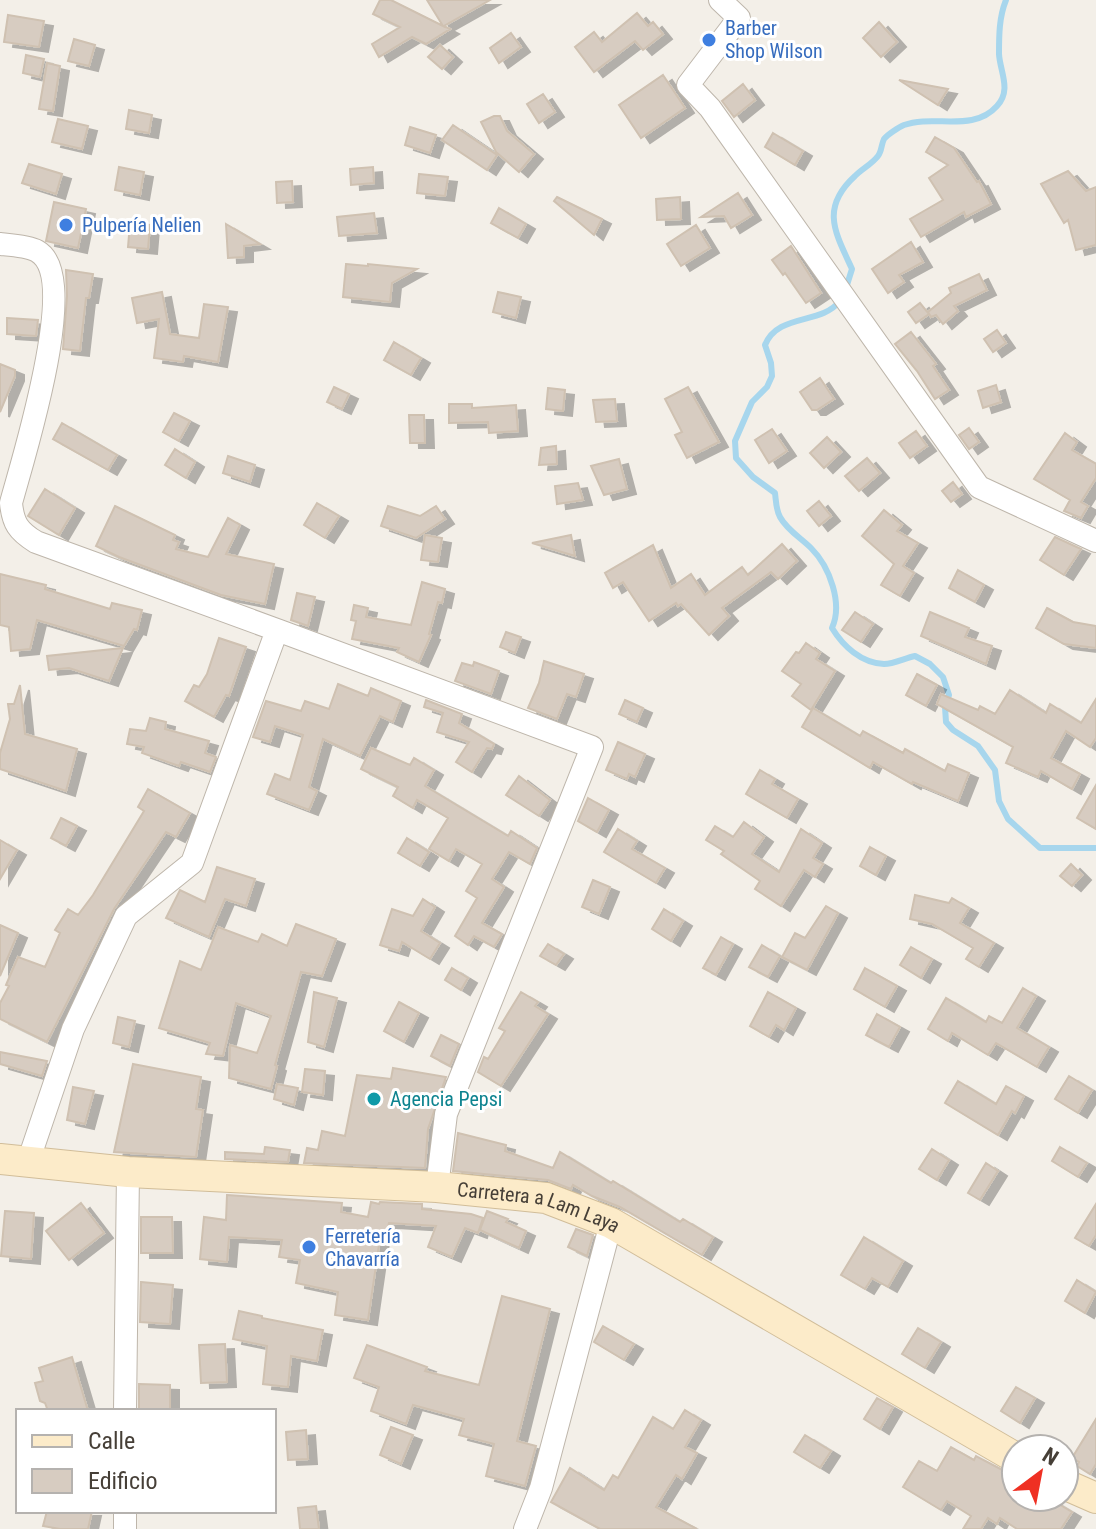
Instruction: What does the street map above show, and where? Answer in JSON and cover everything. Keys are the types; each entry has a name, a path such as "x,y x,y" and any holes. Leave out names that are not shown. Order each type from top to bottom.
{"main road":[{"name":"Carretera a Lam Laya","path":"14,1161 128,1172 437,1187 546,1198 611,1223 1000,1449"}],"street":[{"path":"720,0 739,18 688,85 710,108 979,487 1096,541"},
{"path":"0,244 37,251 48,264 54,296 49,356 11,503 13,521 20,532 36,542 592,747 446,1114 437,1187"},
{"path":"14,1161 126,916 192,863 277,630"},
{"path":"125,1409 128,1172"},
{"path":"525,1529 541,1488 611,1223"}],"building":[{"path":"380,0 391,0 443,26 427,0 490,0 444,26 450,29 426,44 412,37 379,57 372,44 400,27 373,14"},
{"path":"637,13 648,26 653,22 663,34 643,50 635,41 594,72 575,47 594,32 602,42"},
{"path":"8,15 44,21 39,47 4,42"},
{"path":"879,22 897,42 881,57 863,38"},
{"path":"511,33 521,47 499,63 490,48"},
{"path":"74,39 95,45 89,66 68,61"},
{"path":"440,45 453,57 442,69 428,57"},
{"path":"26,55 44,59 40,77 23,73"},
{"path":"47,63 60,66 53,111 39,109"},
{"path":"663,75 685,108 641,138 619,105"},
{"path":"899,80 948,89 938,105"},
{"path":"743,84 755,100 734,117 722,101"},
{"path":"543,94 555,112 539,123 527,104"},
{"path":"129,110 152,115 149,133 126,129"},
{"path":"500,116 507,131 534,154 519,172 496,152 481,122"},
{"path":"58,119 88,126 82,149 52,142"},
{"path":"453,125 497,155 487,170 442,140"},
{"path":"410,127 436,135 430,153 405,145"},
{"path":"773,133 803,151 795,165 765,147"},
{"path":"935,137 954,148 979,181 991,204 966,217 964,212 921,237 910,219 943,200 929,178 948,165 926,152"},
{"path":"29,164 62,174 56,194 22,183"},
{"path":"119,167 144,172 140,195 115,190"},
{"path":"373,167 374,183 351,185 350,169"},
{"path":"1068,171 1086,191 1096,187 1096,245 1076,250 1068,220 1064,223 1041,184"},
{"path":"419,174 448,177 445,196 417,193"},
{"path":"292,181 293,202 277,203 276,182"},
{"path":"738,193 752,215 731,228 724,216 701,217"},
{"path":"557,197 602,219 594,235 554,201"},
{"path":"680,197 681,219 657,220 656,199"},
{"name":"Pulpería Nelien","path":"54,202 86,209 78,248 46,241"},
{"path":"499,208 526,224 518,238 491,223"},
{"path":"374,213 377,233 339,236 337,217"},
{"path":"130,223 150,225 148,249 128,247"},
{"path":"226,224 260,244 244,246 244,257 228,258"},
{"path":"696,225 710,248 681,266 667,244"},
{"path":"911,242 923,262 899,275 904,282 888,293 872,269"},
{"path":"791,246 821,293 806,303 772,260"},
{"path":"346,264 417,269 392,283 390,302 343,297"},
{"path":"66,270 93,274 89,298 86,298 80,351 63,349"},
{"path":"979,274 987,290 954,306 958,311 943,324 936,315 931,317 928,312 951,293 949,288"},
{"path":"162,292 170,334 199,338 204,304 228,307 218,362 184,356 183,362 154,358 159,319 137,323 132,298"},
{"path":"498,292 521,297 516,318 493,312"},
{"path":"920,303 929,314 916,323 908,312"},
{"path":"7,318 38,320 36,336 7,334"},
{"path":"997,330 1006,343 993,352 984,339"},
{"path":"911,332 936,364 933,366 949,390 935,399 895,344"},
{"path":"394,342 421,358 411,375 384,360"},
{"path":"0,364 15,370 15,376 0,412"},
{"path":"820,378 834,399 812,410 800,392"},
{"path":"996,385 1001,402 983,408 978,391"},
{"path":"334,387 349,394 342,409 327,402"},
{"path":"688,387 719,442 687,458 675,435 682,432 665,399"},
{"path":"548,388 565,390 563,411 546,409"},
{"path":"615,399 617,421 596,422 593,400"},
{"path":"449,404 472,404 472,408 516,405 518,431 489,433 488,422 449,423"},
{"path":"174,413 190,421 179,441 163,432"},
{"path":"409,415 424,415 425,443 410,443"},
{"path":"62,423 117,455 108,470 53,439"},
{"path":"969,428 979,442 969,449 959,435"},
{"path":"772,429 787,451 769,463 755,440"},
{"path":"916,431 927,446 910,458 899,443"},
{"path":"1065,433 1077,442 1072,450 1096,464 1096,478 1081,502 1088,506 1081,518 1064,511 1070,500 1034,479"},
{"path":"827,437 841,452 824,468 810,453"},
{"path":"556,446 557,464 539,465 541,448"},
{"path":"175,449 195,462 186,478 165,465"},
{"path":"228,456 255,465 250,482 223,473"},
{"path":"867,458 880,473 859,491 845,476"},
{"path":"619,459 627,489 604,495 591,466"},
{"path":"953,482 962,494 951,502 942,491"},
{"path":"578,483 583,500 557,504 555,486"},
{"path":"45,489 75,508 59,535 28,516"},
{"path":"819,501 831,516 819,526 807,511"},
{"path":"317,503 339,516 325,538 304,525"},
{"path":"115,506 175,535 173,540 179,542 176,549 208,557 228,518 240,525 226,554 274,564 265,604 221,595 96,546"},
{"path":"388,506 420,516 436,506 445,519 416,538 381,526"},
{"path":"884,510 902,525 897,531 918,543 903,566 914,573 900,596 881,585 894,564 862,536"},
{"path":"425,535 442,538 438,562 421,560"},
{"path":"571,535 575,556 532,543"},
{"path":"1055,537 1081,549 1064,575 1040,560"},
{"path":"782,544 797,561 778,579 771,572 722,608 729,616 709,635 681,604 678,606 676,603 649,621 623,582 613,588 605,573 653,545 671,588 691,574 705,595 742,567 748,575"},
{"path":"958,570 984,585 975,602 949,588"},
{"path":"0,574 46,585 45,589 110,609 112,603 142,610 137,630 134,629 124,646 37,620 30,649 11,651 9,627 0,625"},
{"path":"422,582 445,589 419,662 397,652 399,648 352,639 356,621 351,620 354,605 368,608 366,617 411,625"},
{"path":"297,593 315,597 308,626 291,620"},
{"path":"1047,608 1073,622 1096,626 1096,648 1064,644 1036,628"},
{"path":"855,612 873,624 861,642 842,630"},
{"path":"930,612 969,628 965,637 992,646 986,664 921,636"},
{"path":"506,632 521,637 515,653 500,647"},
{"path":"219,638 246,647 229,696 226,695 214,717 185,701 194,685 199,687 207,674"},
{"path":"806,643 820,653 816,659 835,671 811,710 792,696 801,684 782,671"},
{"path":"123,648 109,681 69,668 49,670 47,656"},
{"path":"544,661 584,674 576,697 567,694 557,719 528,708"},
{"path":"474,662 499,671 491,694 455,681 462,663 473,666"},
{"path":"917,674 937,685 926,706 906,695"},
{"path":"338,684 368,696 371,688 401,701 393,722 380,716 360,756 323,739 309,787 317,791 309,810 267,794 275,774 290,780 303,735 275,726 270,742 253,737 266,701 301,711 305,701 329,709"},
{"path":"20,685 25,734 77,749 66,791 0,769 0,753 10,719 8,704 14,704"},
{"path":"1010,690 1046,713 1050,704 1081,723 1096,699 1096,738 1090,747 1066,731 1051,758 1080,774 1072,789 1041,771 1038,777 1006,763 1013,747 937,704 941,694 995,714"},
{"path":"426,700 462,714 459,723 494,744 492,749 487,748 472,772 456,762 469,742 437,732 443,713 424,707"},
{"path":"625,700 643,708 637,722 619,714"},
{"path":"813,708 860,736 863,731 945,771 948,764 969,773 958,801 912,784 873,762 870,768 802,727"},
{"path":"150,718 166,722 165,729 209,741 205,753 216,757 210,772 181,762 179,766 142,753 144,747 127,744 130,729 146,731"},
{"path":"618,742 645,754 635,777 629,774 627,779 606,770"},
{"path":"371,748 410,765 414,758 434,770 425,786 508,836 511,831 537,848 530,864 509,852 492,879 504,887 482,923 502,934 494,947 474,936 468,945 455,936 477,898 466,891 482,864 456,849 449,861 429,849 448,818 417,800 413,808 393,796 398,787 361,769"},
{"path":"760,770 775,779 772,784 798,799 787,818 746,794"},
{"path":"519,776 550,800 539,816 506,795"},
{"path":"1096,785 1096,829 1077,818"},
{"path":"148,789 190,813 176,837 166,832 114,909 47,1042 0,1019 0,1003 18,957 45,967 60,933 55,930 68,909 78,915 93,895 144,811 138,807"},
{"path":"588,798 609,810 597,832 578,821"},
{"path":"61,818 77,826 66,846 51,838"},
{"path":"744,822 764,837 752,854 779,872 801,829 822,843 813,858 823,864 815,877 804,870 781,906 755,889 760,881 706,840 715,826 733,837"},
{"path":"618,829 637,841 632,849 665,868 656,883 604,852"},
{"path":"407,838 429,852 420,866 398,853"},
{"path":"0,840 17,850 0,879"},
{"path":"870,847 886,856 876,875 860,866"},
{"path":"1071,864 1082,875 1072,886 1060,876"},
{"path":"217,867 255,879 246,906 225,899 209,937 166,918 180,890 205,902"},
{"path":"593,880 610,887 599,914 582,907"},
{"path":"915,895 949,903 952,898 969,908 960,923 994,943 979,967 966,959 973,948 932,924 910,919"},
{"path":"423,899 435,907 421,931 440,943 430,959 402,942 399,951 380,945 392,909 413,916"},
{"path":"826,906 838,913 807,970 782,957 795,933 805,938"},
{"path":"664,909 683,921 671,941 652,929"},
{"path":"296,924 336,939 322,976 301,972 271,1089 229,1078 230,1045 257,1053 271,1016 236,1003 223,1056 206,1054 210,1043 159,1028 180,961 201,970 218,927 258,942 262,934 287,946"},
{"path":"0,925 18,933 0,976"},
{"path":"721,937 733,944 716,975 703,968"},
{"path":"548,944 564,954 556,965 540,956"},
{"path":"762,945 780,956 768,977 749,967"},
{"path":"911,947 932,959 921,978 900,965"},
{"path":"452,968 468,978 461,990 445,980"},
{"path":"865,968 897,986 885,1007 854,989"},
{"path":"1023,988 1036,996 1017,1028 1049,1047 1037,1067 996,1043 988,1055 952,1033 948,1041 928,1029 946,998 986,1022 989,1016 1002,1023"},
{"path":"314,992 337,998 324,1047 308,1042"},
{"path":"521,992 538,1002 535,1006 548,1014 501,1086 478,1072 484,1057 488,1059 505,1031 499,1028"},
{"path":"768,992 796,1008 784,1030 776,1025 769,1037 750,1026"},
{"path":"399,1002 419,1013 404,1042 384,1031"},
{"path":"877,1014 900,1027 889,1047 866,1035"},
{"path":"118,1017 135,1021 129,1047 113,1043"},
{"path":"441,1035 459,1044 450,1066 431,1056"},
{"path":"0,1052 47,1061 42,1076 0,1064"},
{"path":"133,1064 201,1077 196,1109 203,1110 196,1157 114,1152"},
{"path":"393,1068 446,1077 428,1129 425,1168 304,1163 307,1148 318,1150 322,1131 345,1136 357,1075 391,1079"},
{"path":"305,1069 325,1071 323,1095 302,1092"},
{"path":"1069,1076 1092,1090 1078,1113 1055,1099"},
{"path":"958,1081 996,1104 1006,1086 1024,1096 998,1135 945,1103"},
{"path":"277,1084 298,1088 294,1105 274,1099"},
{"path":"73,1087 94,1091 85,1124 67,1120"},
{"path":"458,1133 506,1145 505,1151 553,1168 560,1152 680,1222 683,1219 713,1237 702,1255 620,1207 573,1185 571,1189 548,1180 453,1171"},
{"path":"265,1147 290,1150 288,1162 225,1159 225,1152 264,1154"},
{"path":"1060,1147 1087,1163 1078,1177 1052,1161"},
{"path":"932,1149 949,1160 937,1180 919,1169"},
{"path":"986,1163 998,1171 980,1200 968,1193"},
{"path":"227,1195 342,1203 341,1212 368,1217 371,1202 380,1202 422,1204 422,1209 483,1218 478,1233 465,1228 452,1257 428,1247 436,1226 389,1223 385,1239 380,1238 368,1320 335,1315 338,1292 296,1283 300,1260 279,1257 282,1240 229,1237 227,1262 200,1259 204,1217 226,1220"},
{"path":"81,1203 104,1233 69,1260 46,1231"},
{"path":"1096,1204 1096,1235 1089,1246 1075,1238"},
{"path":"5,1211 34,1213 31,1259 1,1256"},
{"path":"487,1211 508,1219 506,1222 526,1231 519,1248 480,1230"},
{"path":"141,1217 172,1217 173,1253 141,1253"},
{"path":"576,1229 593,1235 587,1256 568,1247"},
{"path":"864,1237 903,1261 888,1287 872,1278 865,1289 841,1275"},
{"path":"1077,1280 1096,1292 1085,1313 1065,1301"},
{"path":"141,1282 173,1285 170,1324 140,1322"},
{"path":"502,1296 550,1309 517,1441 536,1446 525,1486 486,1476 494,1444 459,1435 464,1419 413,1405 406,1424 371,1411 379,1387 354,1378 367,1345 427,1367 425,1371 479,1385"},
{"path":"239,1311 323,1330 317,1361 291,1356 288,1387 263,1384 267,1346 233,1339"},
{"path":"603,1326 634,1344 624,1360 594,1342"},
{"path":"918,1328 941,1342 925,1368 902,1354"},
{"path":"225,1344 227,1382 201,1383 199,1345"},
{"path":"72,1357 87,1409 47,1409 40,1401 35,1383 43,1381 39,1368"},
{"path":"139,1384 170,1385 170,1409 139,1409"},
{"path":"1016,1387 1035,1398 1020,1423 1001,1411"},
{"path":"877,1398 893,1407 880,1429 864,1419"},
{"path":"685,1410 701,1420 685,1447 697,1453 682,1479 676,1475 656,1507 697,1529 600,1529 551,1502 570,1468 604,1490 613,1475 618,1478 653,1417 673,1429"},
{"path":"1096,1419 1096,1464 1090,1474 1080,1468 1080,1445"},
{"path":"391,1427 413,1435 401,1464 380,1455"},
{"path":"306,1430 308,1459 288,1460 286,1432"},
{"path":"805,1435 831,1451 820,1468 794,1452"},
{"path":"951,1447 974,1460 976,1456 1000,1469 1000,1513 1071,1513 1061,1529 1017,1529 1000,1518 997,1524 988,1518 981,1529 963,1529 971,1516 947,1501 941,1510 903,1487 919,1461 937,1471"},
{"path":"316,1506 319,1529 300,1529 298,1508"},
{"path":"46,1513 92,1513 88,1529 43,1526"}],"waterway":[{"path":"846,288 852,269 836,232 834,210 837,199 855,176 878,156 884,139 899,127 916,122 977,119 997,106 1004,94 999,40 1006,0"},
{"path":"840,301 822,314 789,323 771,335 765,345 772,376 767,387 752,402 735,441 736,458 753,477 775,493 783,522 824,565 835,597 832,628 842,641 860,657 876,663 888,664 915,656 930,664 943,677 949,695 945,707 946,722 978,746 995,770 999,801 1008,819 1040,848 1096,848"}],"place":[{"name":"Barber Shop Wilson","path":"709,40"},
{"name":"Pulpería Nelien","path":"66,225"},
{"name":"Agencia Pepsi","path":"374,1099"},
{"name":"Ferretería Chavarría","path":"309,1247"}]}
